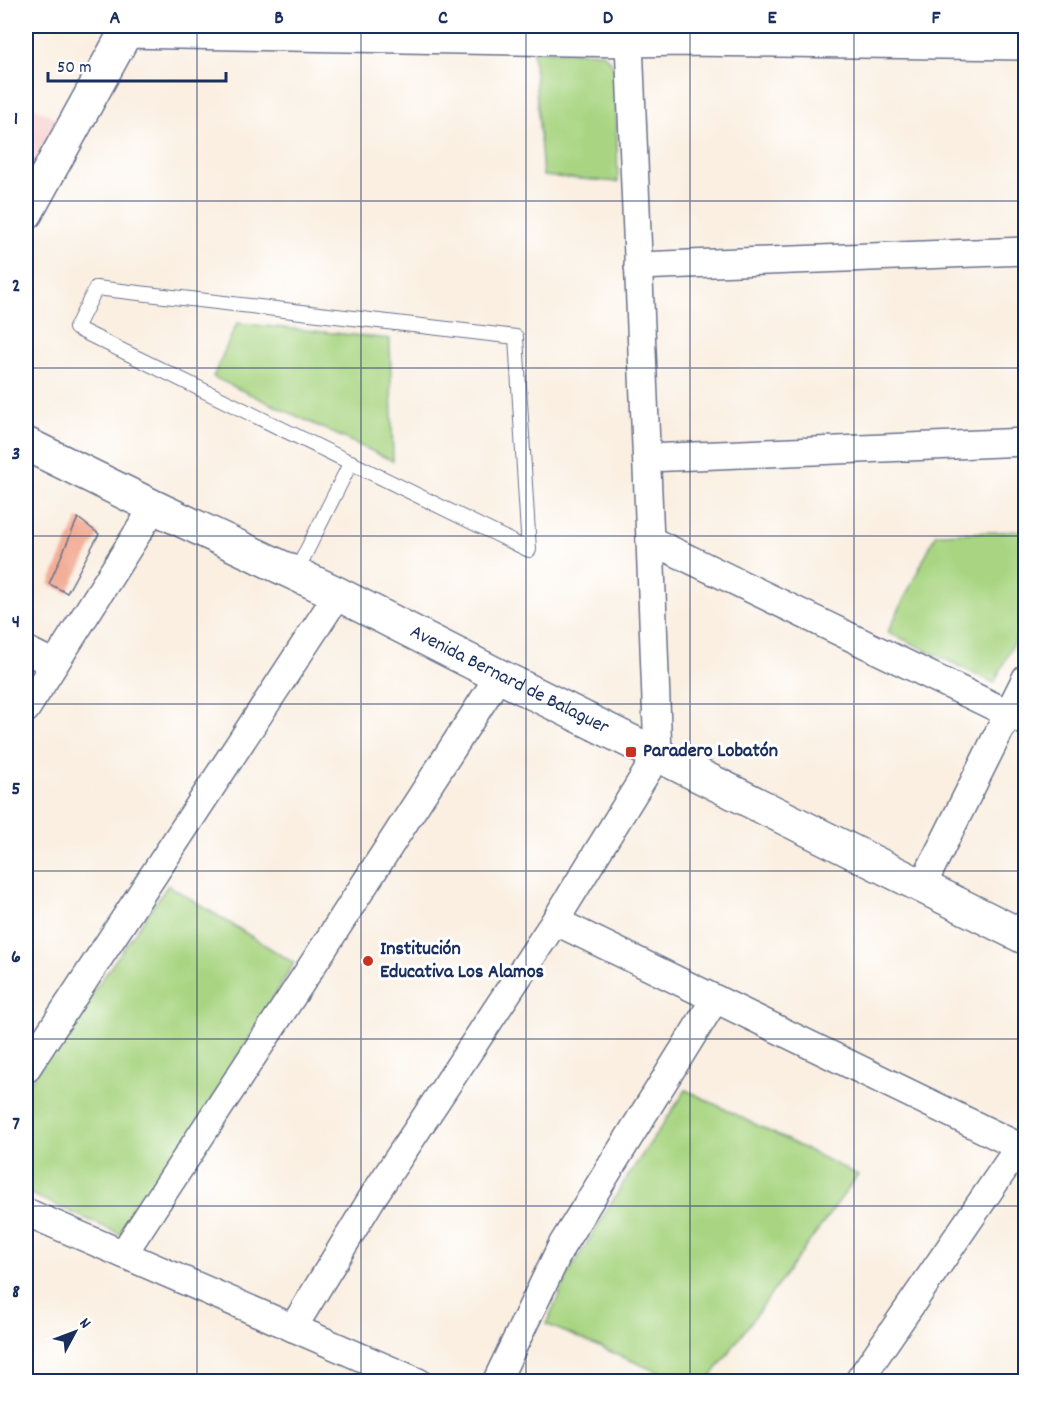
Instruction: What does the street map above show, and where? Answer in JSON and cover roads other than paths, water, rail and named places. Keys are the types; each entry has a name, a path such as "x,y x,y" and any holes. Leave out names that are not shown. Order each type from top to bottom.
{"street":[{"path":"26,213 127,30 628,43 682,34 1026,46"},
{"path":"293,1328 374,1195 555,921 658,754 628,43"},
{"path":"638,266 1026,251"},
{"path":"646,458 1026,442"},
{"name":"Avenida Bernard de Balaguer","path":"26,444 338,594 1026,938"},
{"path":"26,709 154,507"},
{"path":"650,540 1017,718"},
{"path":"26,1069 338,594"},
{"path":"26,650 54,664"},
{"path":"123,1254 499,676"},
{"path":"922,886 1017,718 1026,678"},
{"path":"555,921 1022,1149 858,1382"},
{"path":"496,1382 562,1245 715,999"},
{"path":"26,1212 418,1382"}],"lane":[{"path":"96,288 516,337 529,550 351,462 76,328 96,288"},
{"path":"295,574 351,462"}],"place":[{"name":"Paradero Lobatón","path":"631,752"},
{"name":"Institución Educativa Los Alamos","path":"368,961"}]}
